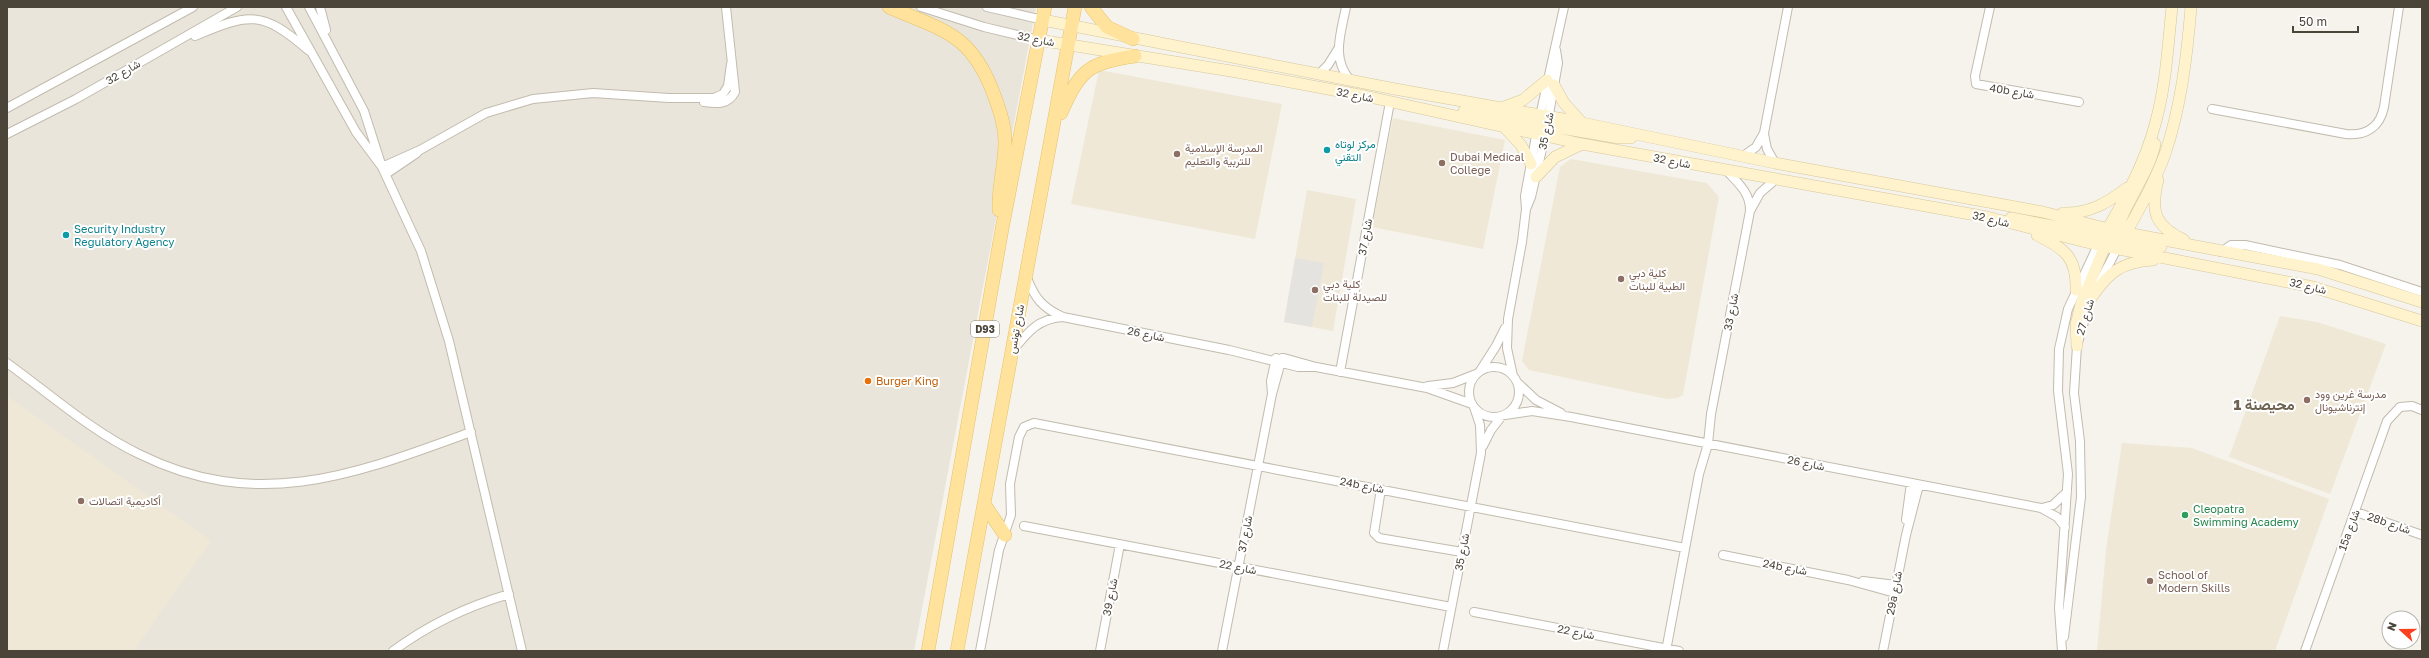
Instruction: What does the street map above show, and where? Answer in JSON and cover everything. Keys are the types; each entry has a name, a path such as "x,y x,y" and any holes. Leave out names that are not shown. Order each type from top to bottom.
{"main road":[{"path":"889,7 948,33 972,52 981,64 999,109 1005,131 1005,153 999,205 1002,229"},
{"name":"D93","path":"928,651 1002,229 1045,7"},
{"name":"شارع تونس","path":"957,651 1075,7"},
{"path":"1091,7 1107,27 1133,39"},
{"path":"1052,133 1073,86 1087,70 1103,61 1135,56"},
{"path":"984,504 1005,535"}],"street":[{"name":"شارع 32","path":"7,108 193,7"},
{"name":"شارع 32","path":"7,134 76,99 237,7"},
{"path":"286,7 356,132 384,171"},
{"path":"309,7 331,46 369,125 384,171 410,225 431,281 447,333 522,651"},
{"path":"320,7 331,46"},
{"path":"384,171 486,113 532,99 593,93 670,98 710,98 719,96 728,86 731,64 726,7"},
{"name":"شارع 32","path":"921,7 984,27 1039,40 1237,72 1426,109 1504,128 1582,123 1775,163 2043,212 2166,260 2313,287 2422,321"},
{"name":"شارع 32","path":"987,7 1133,39 1499,108 1582,144 1728,172 1987,217 2021,226 2112,239 2197,247 2318,269 2422,302"},
{"path":"1346,7 1338,48 1340,63 1350,80"},
{"name":"شارع 35","path":"1526,210 1525,196 1531,164 1542,126 1551,83 1558,63 1556,50 1564,7"},
{"path":"1743,156 1756,147 1764,133 1788,7"},
{"name":"40b شارع","path":"1990,7 1974,79 1976,84 2079,102"},
{"name":"شارع 27","path":"2062,648 2081,489 2080,441 2074,393 2077,346 2091,298 2129,186 2147,150 2156,122 2167,66 2172,7"},
{"name":"شارع 27","path":"2062,648 2059,608 2067,492 2066,442 2058,370 2062,329 2076,290 2112,239 2164,154 2178,103 2191,7"},
{"path":"2212,109 2346,134 2364,133 2372,129 2378,123 2383,112 2399,7"},
{"path":"156,53 225,23 252,18 278,26 313,54"},
{"path":"1319,74 1328,65 1338,48"},
{"path":"1499,108 1523,100 1551,83 1564,103 1582,123"},
{"name":"شارع 37","path":"1340,372 1390,102"},
{"path":"1426,109 1442,107 1542,126 1622,139 1639,135"},
{"path":"2077,346 2076,325 2081,304 2151,161 2156,142 2156,122"},
{"name":"شارع 35","path":"1516,379 1507,348 1508,319 1526,210 1536,177 1542,126"},
{"path":"1504,128 1521,145 1531,164"},
{"path":"1764,133 1767,149 1775,163"},
{"path":"1536,177 1555,157 1582,144"},
{"path":"2164,154 2154,195 2156,214 2165,229 2197,247"},
{"name":"شارع 33","path":"1666,650 1686,548 1699,474 1699,463 1705,443 1707,422 1711,414 1750,210 1750,203 1744,188 1728,172"},
{"name":"شارع 33","path":"1750,210 1756,198 1775,180"},
{"path":"2043,212 2083,212 2106,203 2129,186"},
{"path":"1987,217 2026,220 2112,239 2196,253 2221,252 2236,244 2252,246 2340,265 2422,292"},
{"path":"2021,226 2056,244 2066,252 2074,268 2076,290"},
{"path":"2091,298 2109,274 2123,266 2141,261 2166,260"},
{"name":"شارع 26","path":"1025,274 1036,299 1041,305 1063,317"},
{"name":"شارع 26","path":"1011,353 1036,325 1052,318 1063,317 1229,350 1242,350 1302,367 1316,367 1415,386 1444,393 1473,406"},
{"name":"شارع 35","path":"1478,373 1496,346 1508,319"},
{"name":"شارع 37","path":"1222,651 1272,394 1271,381 1279,360"},
{"path":"7,363 104,434 139,454 191,474 218,480 274,485 308,482 356,471 441,445 449,445 472,435"},
{"path":"1494,367 1501,368 1516,379 1519,390 1516,405 1503,416 1486,416 1473,406 1469,388 1478,373 1494,367"},
{"name":"شارع 26","path":"1415,386 1453,383 1478,373"},
{"name":"شارع 26","path":"1516,379 1536,400 1571,417"},
{"name":"شارع 35","path":"1443,651 1481,453 1482,434 1473,406"},
{"name":"15a شارع","path":"2305,651 2356,512 2387,421 2395,410 2406,406 2422,410"},
{"name":"شارع 26","path":"1503,416 1532,411 1571,417 2041,508 2057,517 2065,527"},
{"name":"شارع 35","path":"1481,453 1491,430 1503,416"},
{"name":"24b شارع","path":"1011,515 1010,484 1019,437 1024,427 1038,423 1686,548"},
{"name":"29a شارع","path":"1883,651 1915,484"},
{"path":"1381,489 1374,533 1379,538 1462,552"},
{"path":"2041,508 2053,505 2067,492"},
{"name":"28b شارع","path":"2356,512 2422,535"},
{"path":"998,523 1011,515"},
{"path":"980,651 999,550 1011,515"},
{"name":"شارع 22","path":"1024,526 1451,607"},
{"name":"شارع 39","path":"1100,651 1120,544"},
{"name":"24b شارع","path":"1723,555 1895,589"},
{"path":"393,651 435,624 476,606 510,597"},
{"name":"شارع 22","path":"1474,612 1666,650 1679,651"}],"shaded area":[{"path":"7,7 1036,7 914,651 7,651"},
{"name":"المدرسة الإسلامية للتربية والتعليم","path":"1099,70 1282,104 1255,239 1071,204"},
{"name":"Dubai Medical College","path":"1393,118 1505,140 1483,249 1372,227"},
{"name":"كلية دبي الطبية للبنات","path":"1571,159 1707,183 1719,197 1683,395 1677,398 1667,399 1529,370 1522,361 1560,167"},
{"name":"كلية دبي للصيدلة للبنات","path":"1307,190 1356,199 1333,331 1284,322"},
{"path":"1295,258 1324,263 1312,327 1284,322"},
{"name":"مدرسة غرين وود إنترناشيونال","path":"2280,316 2317,322 2386,344 2330,494 2229,457"},
{"name":"أكاديمية اتصالات","path":"7,396 211,541 133,651 7,651"},
{"path":"2122,443 2192,448 2329,499 2275,651 2097,651 2106,550"}],"place":[{"name":"مركز لوتاه التقني","path":"1327,150"},
{"name":"المدرسة الإسلامية للتربية والتعليم","path":"1177,154"},
{"name":"Dubai Medical College","path":"1442,163"},
{"name":"Security Industry Regulatory Agency","path":"66,235"},
{"name":"كلية دبي الطبية للبنات","path":"1621,279"},
{"name":"كلية دبي للصيدلة للبنات","path":"1315,290"},
{"name":"Burger King","path":"868,381"},
{"name":"مدرسة غرين وود إنترناشيونال","path":"2307,400"},
{"name":"أكاديمية اتصالات","path":"81,501"},
{"name":"Cleopatra Swimming Academy","path":"2185,515"},
{"name":"School of Modern Skills","path":"2150,581"}],"district":[{"name":"محيصنة 1","path":"2264,405"}]}
